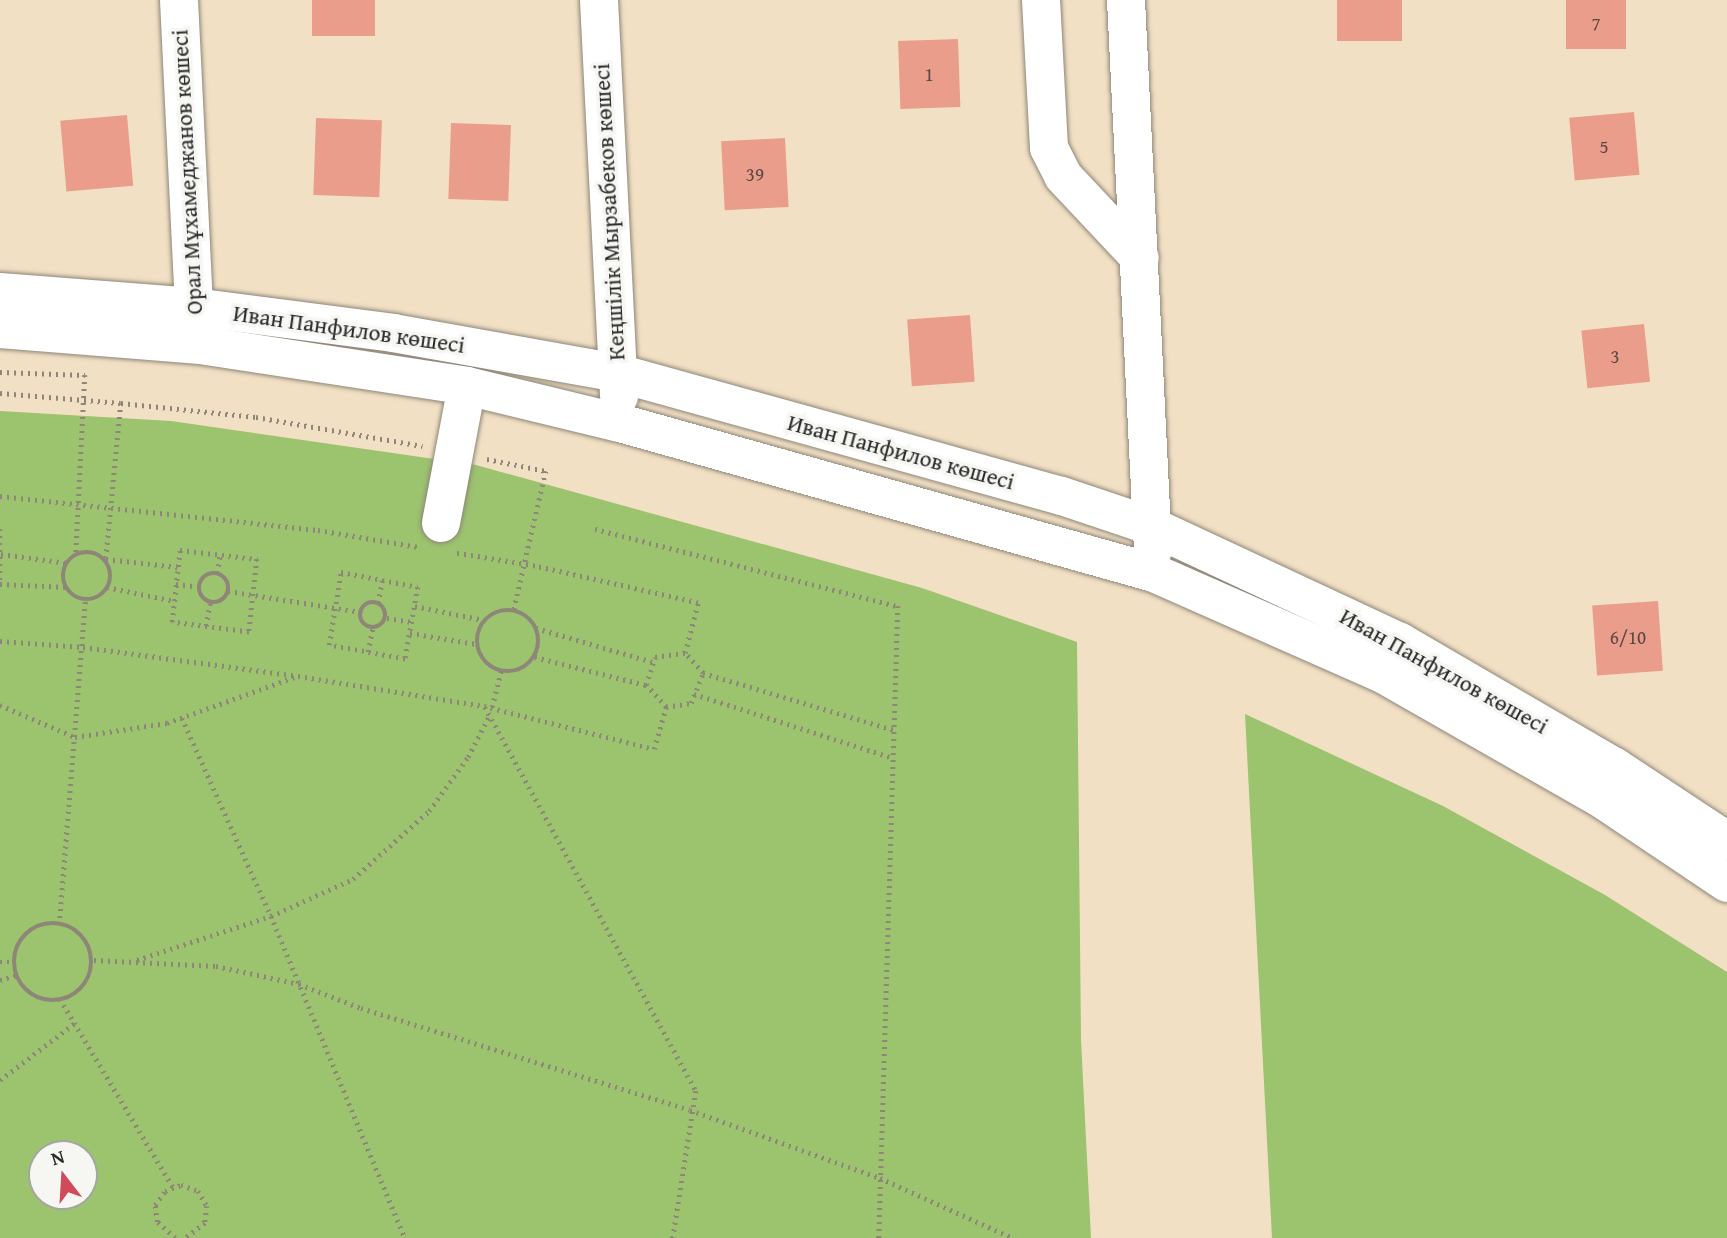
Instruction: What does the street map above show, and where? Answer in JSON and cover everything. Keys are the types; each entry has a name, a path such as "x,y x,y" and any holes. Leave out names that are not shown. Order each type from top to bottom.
{"street":[{"name":"Орал Мұхамеджанов көшесі","path":"179,0 196,345"},
{"name":"Кеңшілік Мырзабеков көшесі","path":"599,0 620,424"},
{"path":"1041,0 1049,148 1063,176 1140,258"},
{"path":"1126,0 1154,573"},
{"name":"Иван Панфилов көшесі","path":"0,292 194,307 393,333 618,373 1062,496 1152,526 1400,642 1615,766 1727,841"},
{"name":"Иван Панфилов көшесі","path":"0,329 196,345 467,386 620,424 1154,573 1381,673 1605,801 1727,883"},
{"path":"437,541 457,453 467,386"}],"path":[{"path":"0,372 85,375 86,399 76,555"},
{"path":"0,393 121,402 256,417 546,471 514,610"},
{"path":"85,600 103,594 112,577 106,559 121,402"},
{"path":"0,496 437,541 526,565 698,604 685,653"},
{"path":"0,529 0,584 67,587"},
{"path":"596,529 898,606 879,1238"},
{"path":"180,550 257,559 249,632 172,622 178,567 180,550"},
{"path":"85,600 67,587 62,574 76,555 89,551 106,559 178,567"},
{"path":"1,554 68,563"},
{"path":"218,573 220,554"},
{"path":"341,572 382,580 418,587 405,659 330,645 341,572"},
{"path":"218,573 226,578 228,591 219,603 209,603 201,598 199,587 208,574 218,573"},
{"path":"378,603 382,580"},
{"path":"176,584 199,587"},
{"path":"107,587 174,601"},
{"path":"228,591 361,612"},
{"path":"58,925 85,600"},
{"path":"206,626 209,603"},
{"path":"387,618 384,606 378,603 363,606 361,612 367,627 373,627 387,618 412,622"},
{"path":"415,606 485,621"},
{"path":"514,610 531,619 539,637 535,657 521,669 501,671 484,662 476,644 485,621 495,612 514,610"},
{"path":"368,652 373,627"},
{"path":"535,628 653,662"},
{"path":"410,633 476,644"},
{"path":"0,642 83,647 298,676 484,706 654,749 666,707"},
{"path":"646,685 655,657 685,653"},
{"path":"685,653 703,673 894,730"},
{"path":"535,657 646,685 666,707"},
{"path":"133,962 271,916 353,879 429,811 468,757 492,708 501,671"},
{"path":"666,707 691,703 703,673"},
{"path":"0,705 75,737 182,718 298,676"},
{"path":"694,694 893,758"},
{"path":"484,706 696,1091 690,1110 673,1238"},
{"path":"182,718 271,916 405,1238"},
{"path":"41,922 77,928 94,960 81,993 46,1003 17,982 15,946 41,922"},
{"path":"94,960 216,966 299,985 361,1008 690,1110 880,1178 1013,1238"},
{"path":"0,962 16,962"},
{"path":"0,979 16,975"},
{"path":"60,999 173,1187"},
{"path":"0,1080 76,1022"},
{"path":"175,1238 161,1229 155,1214 159,1197 173,1187 198,1191 207,1206 205,1223 186,1238"}],"green space":[{"path":"0,411 171,421 476,465 922,588 1077,642 1081,1040 1091,1238 0,1238"},
{"path":"1245,714 1443,806 1605,895 1727,972 1727,1238 1272,1238"}],"building":[{"path":"312,0 375,0 375,36 312,36"},
{"path":"1337,0 1402,0 1402,41 1337,41"},
{"path":"1566,0 1626,0 1626,49 1566,49"},
{"path":"958,39 960,107 900,109 898,41"},
{"path":"1634,112 1639,175 1575,180 1569,118"},
{"path":"127,115 133,186 66,192 60,121"},
{"path":"316,118 382,120 379,197 313,195"},
{"path":"451,123 511,125 508,201 448,199"},
{"path":"785,138 789,207 725,210 721,141"},
{"path":"970,315 975,382 912,386 907,319"},
{"path":"1644,324 1650,382 1587,388 1581,331"},
{"path":"1658,601 1663,671 1597,675 1592,606"}]}
